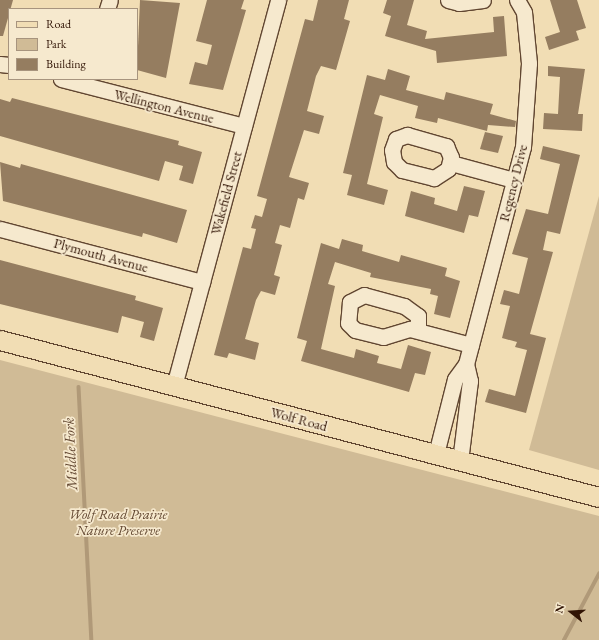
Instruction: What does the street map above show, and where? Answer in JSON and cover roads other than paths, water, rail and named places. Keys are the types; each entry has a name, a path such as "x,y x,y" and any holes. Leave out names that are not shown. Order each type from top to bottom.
{"main road":[{"name":"Wolf Road","path":"0,340 599,497"}],"street":[{"name":"Wakefield Street","path":"174,386 278,0"},
{"path":"448,0 459,3 482,0"},
{"name":"Regency Drive","path":"436,454 455,379 466,364 523,147 529,84 524,12 517,0"},
{"name":"Wellington Avenue","path":"70,80 88,82 244,126"},
{"path":"451,163 514,180"},
{"name":"Plymouth Avenue","path":"0,229 202,282"},
{"path":"418,330 471,346"},
{"name":"Regency Drive","path":"460,461 470,381 466,364"}],"waterway":[{"name":"Middle Fork","path":"79,387 92,640"},
{"path":"564,640 599,574"}],"park label":[{"name":"Wolf Road Prairie Nature Preserve","path":"118,522"}]}
